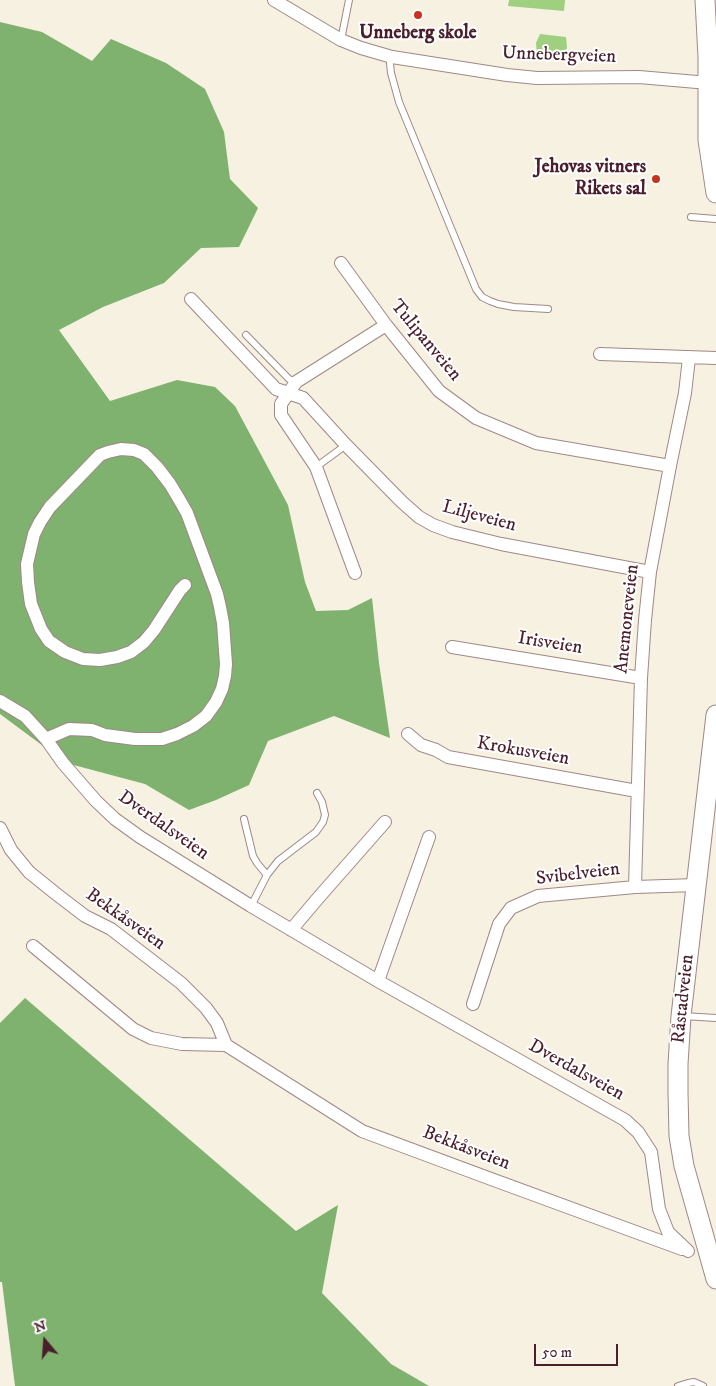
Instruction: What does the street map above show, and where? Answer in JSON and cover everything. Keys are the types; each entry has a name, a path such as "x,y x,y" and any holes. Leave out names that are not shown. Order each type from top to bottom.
{"main road":[{"path":"705,0 712,82 708,140 716,193"},
{"name":"Råstadveien","path":"716,715 712,777 696,885 681,1016 678,1064 679,1136 684,1166 716,1279"}],"street":[{"name":"Unnebergveien","path":"274,0 341,40 392,57 537,78 639,77 712,82"},
{"name":"Tulipanveien","path":"341,263 439,391 476,418 536,442 670,466"},
{"name":"Liljeveien","path":"191,299 276,389 303,398 346,445 419,517 452,532 501,544 650,572"},
{"path":"355,574 316,467 281,415 281,404 296,382 386,324"},
{"path":"600,354 716,358"},
{"name":"Anemoneveien","path":"635,886 644,620 650,572 685,393 689,358"},
{"path":"46,739 69,729 92,730 135,740 162,739 177,734 193,726 206,716 216,702 225,676 226,656 220,607 180,499 157,467 144,454 134,450 121,449 100,455 50,507 34,534 27,564 28,582 31,604 41,629 49,641 65,652 83,659 100,660 117,657 131,652 144,642 185,585"},
{"name":"Irisveien","path":"452,647 641,678"},
{"name":"Dverdalsveien","path":"0,701 25,716 96,801 115,819 140,837 250,906 378,981 625,1120 638,1132 650,1152 658,1209 668,1232 688,1251"},
{"name":"Krokusveien","path":"408,734 421,745 436,750 448,757 638,792"},
{"path":"291,930 385,822"},
{"name":"Bekkåsveien","path":"0,828 11,850 29,872 85,916 111,930 182,984 206,1008 217,1023 226,1045 362,1130 688,1251 708,1251"},
{"path":"378,981 429,837"},
{"name":"Svibelveien","path":"472,1004 499,924 511,908 538,896 635,886 696,885"},
{"path":"33,946 133,1029 150,1038 182,1044 226,1045"}],"lane":[{"path":"341,40 349,0"},
{"path":"392,57 390,63 399,102 476,288 482,297 498,304 548,309"},
{"path":"691,217 716,219"},
{"path":"246,335 289,379 296,382"},
{"path":"316,467 346,445"},
{"path":"250,906 267,875 278,861 316,832 323,822 325,815 322,802 317,793"},
{"path":"244,819 253,856 267,875"},
{"path":"681,1016 716,1018"},
{"path":"678,1386 694,1382 703,1386"}],"green space":[{"name":"Unneberg skole","path":"509,0 565,0 564,11 508,6"},
{"path":"0,22 42,32 92,61 111,39 166,63 205,89 224,132 230,179 258,208 239,247 201,248 164,283 103,307 59,330 110,401 177,380 215,387 235,406 288,505 305,582 316,611 348,610 372,598 390,738 334,716 268,741 249,785 189,810 145,784 66,763 0,714"},
{"path":"540,34 566,37 565,57 537,54 536,43"},
{"path":"25,998 296,1231 338,1205 322,1293 391,1364 429,1386 15,1386 2,1282 0,1282 0,1023"}],"place":[{"name":"Unneberg skole","path":"418,15"},
{"name":"Jehovas vitners Rikets sal","path":"656,179"}]}
